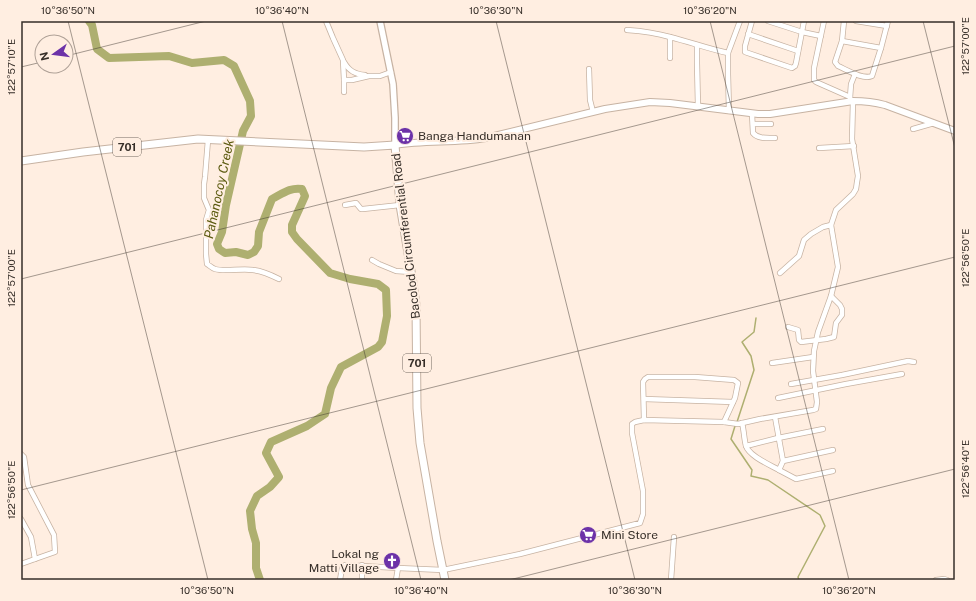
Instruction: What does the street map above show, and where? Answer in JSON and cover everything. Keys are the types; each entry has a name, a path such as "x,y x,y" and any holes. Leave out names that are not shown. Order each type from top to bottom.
{"main road":[{"path":"395,145 486,138 618,106 660,101 752,114 770,114 851,100 861,101 877,103 955,131"},
{"name":"Bacolod Circumferential Road","path":"21,161 198,139 364,147 395,145 400,205 416,312 417,403 420,443 445,580"}],"street":[{"path":"326,21 343,60 350,70 356,74 368,76 380,76 391,72"},
{"path":"380,21 391,72 394,96 395,145"},
{"path":"729,111 728,53 740,21"},
{"path":"752,21 744,46 745,52 792,68 795,66 804,21"},
{"path":"824,21 814,68 814,80 851,100"},
{"path":"844,21 842,42 835,62 838,66 855,74 869,77 872,76 888,21"},
{"path":"856,21 887,26"},
{"path":"771,22 802,32 821,36"},
{"path":"627,30 670,37 728,53"},
{"path":"748,34 798,51"},
{"path":"670,37 670,58"},
{"path":"842,42 881,48"},
{"path":"697,45 698,107"},
{"path":"343,60 344,92"},
{"path":"588,69 592,112"},
{"path":"340,580 342,568 345,565 443,570 520,554 640,523 643,514 643,491 631,426 635,422 644,420 724,422 740,424 815,410 817,406 813,357 818,332 838,267 831,225 836,210 853,194 856,189 858,176 852,139 851,84 855,74"},
{"path":"344,80 352,80 368,76"},
{"path":"752,114 754,135 756,137 775,138"},
{"path":"913,129 934,123"},
{"path":"752,124 771,124"},
{"path":"208,140 204,184 204,198 208,210 206,220 207,264 215,269 248,269 264,272 279,278"},
{"path":"819,148 854,146"},
{"path":"345,204 356,203 361,209 400,205"},
{"path":"780,272 799,256 804,240 823,227 831,225"},
{"path":"372,260 396,271 411,272"},
{"path":"788,327 798,330 800,342 826,339 834,336 836,323 842,315 842,309 840,305 830,296"},
{"path":"772,363 813,357"},
{"path":"791,384 914,362"},
{"path":"778,398 902,374"},
{"path":"644,420 643,382 645,379 648,377 695,377 734,380 738,383 734,402 724,422"},
{"path":"644,399 734,402"},
{"path":"775,417 783,462 779,470"},
{"path":"740,424 748,451 754,456 796,479 833,471"},
{"path":"746,446 823,429"},
{"path":"783,462 833,450"},
{"path":"21,454 24,457 28,485 54,535 56,552 21,564"},
{"path":"21,519 31,538 36,559"},
{"path":"670,580 674,537"},
{"path":"362,565 362,580"},
{"path":"396,580 398,568"},
{"path":"936,580 947,580"}],"waterway":[{"name":"Pahanocoy Creek","path":"89,21 92,25 97,49 109,58 169,56 192,63 224,60 234,66 250,101 251,116 243,131 226,205 222,232 217,244 219,249 225,253 236,252 248,255 254,252 258,246 259,232 272,199 290,190 302,189 305,196 292,225 292,232 297,239 330,273 350,279 378,284 386,290 387,316 382,342 378,347 341,367 331,388 325,414 307,426 271,442 266,453 279,477 270,487 257,496 250,511 252,529 256,543 256,568 260,580"},
{"path":"737,422 754,370 751,356 742,342 754,332 756,318"},
{"path":"735,426 731,439 752,470 751,476 768,480 820,515 825,526 798,577 799,580"}],"place":[{"name":"Banga Handumanan","path":"405,136"},
{"name":"Mini Store","path":"588,535"},
{"name":"Lokal ng Matti Village","path":"392,561"}]}
